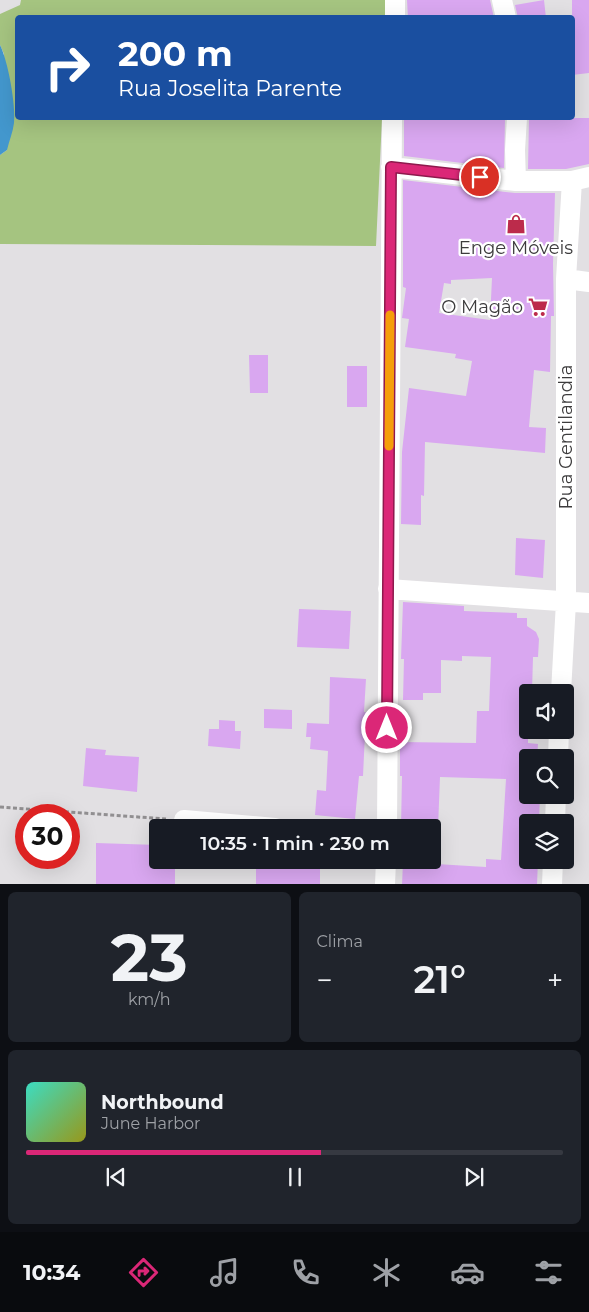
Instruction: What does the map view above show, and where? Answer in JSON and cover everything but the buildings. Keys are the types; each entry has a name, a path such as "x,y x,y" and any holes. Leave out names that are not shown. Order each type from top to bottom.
{"street":[{"path":"395,0 395,15"},
{"path":"502,0 505,15"},
{"path":"387,819 392,120"},
{"path":"516,181 517,120"},
{"path":"391,167 516,181 581,179"},
{"name":"Rua Gentilandia","path":"561,684 566,602 566,279 581,179"},
{"path":"566,279 589,282"},
{"path":"388,589 589,603"},
{"path":"385,884 386,869"},
{"path":"552,884 553,869"}],"path":[{"path":"0,807 170,819"}],"green space":[{"path":"21,0 387,0 386,15 15,15 15,120 382,120 376,246 0,244 0,155 7,150 4,54 0,45 0,14 20,5"}],"water":[{"path":"0,45 13,95 14,115 7,150 0,155"}],"slow traffic":[{"path":"389,446 390,315"}],"place":[{"name":"Enge Móveis","path":"516,224"},
{"name":"O Magão","path":"538,307"}],"route":[{"path":"387,728 391,167 480,177"}]}
